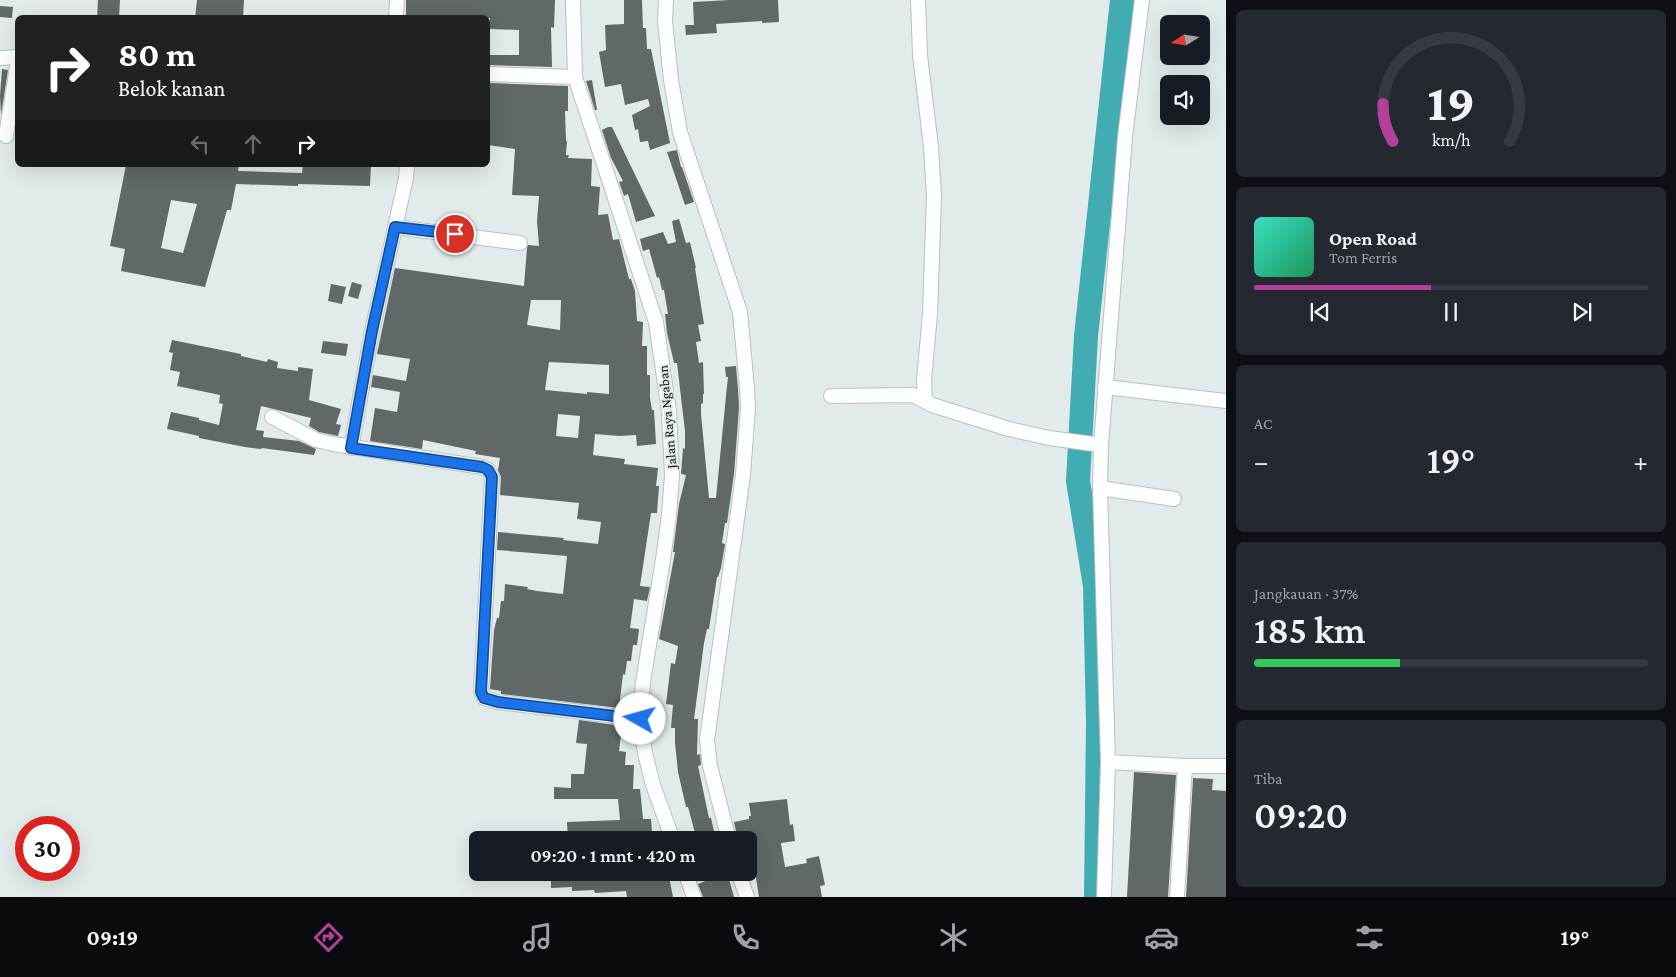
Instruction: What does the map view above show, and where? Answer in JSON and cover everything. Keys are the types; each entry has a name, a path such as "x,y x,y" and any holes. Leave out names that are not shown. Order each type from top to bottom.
{"street":[{"path":"396,15 397,0"},
{"name":"Jalan Raya Ngaban","path":"573,0 575,77 656,322 669,412 672,475 669,515 643,682 640,719 645,753 653,785 670,831"},
{"path":"666,0 666,31 671,80 680,132 740,312 747,388 748,408 743,474 707,740 710,766 726,831"},
{"path":"918,0 920,55 931,147 934,196 930,314 924,380 925,401"},
{"path":"1104,897 1108,762 1100,488 1101,445 1125,137 1142,0"},
{"path":"0,58 15,57"},
{"path":"490,74 575,77"},
{"path":"6,136 15,80"},
{"path":"351,448 372,331 407,167"},
{"path":"395,227 520,243"},
{"path":"1106,387 1226,401"},
{"path":"831,396 906,394 932,405 1009,429 1049,438 1101,445"},
{"path":"272,417 316,440 351,448 482,467 488,470 492,477 481,692 484,698 498,702 640,719"},
{"path":"1100,488 1174,499"},
{"path":"1108,762 1226,766"},
{"path":"1177,897 1185,766"},
{"path":"688,881 694,897"},
{"path":"741,881 747,897"}],"building":[{"path":"98,0 120,0 119,15 97,15"},
{"path":"197,0 244,0 243,15 195,15"},
{"path":"406,0 555,0 554,28 551,27 552,67 490,65 490,55 519,55 519,30 490,29 490,15 406,15"},
{"path":"624,0 642,0 643,28 646,28 647,49 651,49 670,143 650,150 648,141 640,142 638,129 635,130 632,115 650,106 648,99 625,105 621,84 605,87 599,52 606,50 605,25 624,24"},
{"path":"778,0 779,22 762,23 762,21 716,24 717,33 686,35 685,25 694,25 693,2"},
{"path":"0,6 13,7 12,18 0,17"},
{"path":"2,69 8,70 1,115 0,96"},
{"path":"592,80 597,110 595,110 586,81"},
{"path":"490,83 568,86 568,111 565,111 566,155 569,155 568,158 592,159 591,186 600,187 598,215 608,214 613,240 619,239 629,279 631,279 635,291 637,321 643,322 642,346 647,346 647,375 650,375 650,398 652,410 654,410 656,444 637,446 636,435 595,434 593,455 625,459 624,464 658,468 656,486 659,486 657,513 651,513 640,586 650,587 647,601 634,599 630,628 639,629 637,645 633,645 631,661 627,661 625,675 623,674 619,708 501,694 501,691 490,689 494,630 497,618 499,618 501,601 504,601 505,584 563,594 567,556 497,550 498,532 564,538 563,540 598,544 601,522 577,519 579,503 500,495 501,477 498,470 500,458 475,454 476,451 423,440 422,449 370,441 375,408 397,412 400,392 371,387 373,375 406,381 410,359 377,354 395,268 524,286 528,245 539,246 537,221 539,196 512,195 515,149 490,145","holes":["531,300 561,300 560,330 527,325","549,362 609,365 609,394 545,390","558,414 580,416 578,438 556,436"]},
{"path":"612,127 655,216 636,222 628,194 624,196 619,182 623,181 611,158 602,130"},
{"path":"677,150 694,202 685,205 667,152"},
{"path":"126,167 239,167 238,171 302,173 303,167 371,167 370,186 236,184 231,210 227,210 205,287 121,271 125,249 110,246","holes":["171,200 197,204 183,253 161,248"]},
{"path":"679,219 686,243 690,242 696,268 704,324 698,325 701,341 696,342 699,363 703,362 704,394 701,414 709,498 716,498 728,377 726,377 725,367 736,366 738,389 739,408 734,474 722,543 725,544 721,568 717,577 709,629 707,629 704,643 694,719 698,719 697,755 700,754 701,765 698,766 709,818 711,818 714,831 695,831 688,807 686,807 678,772 675,728 671,728 673,705 666,704 671,663 675,664 678,646 659,639 675,552 673,552 679,504 686,475 681,474 683,448 685,449 685,431 677,363 674,363 667,333 665,314 668,314 664,290 662,290 659,277 657,278 649,249 643,251 640,239 663,232 668,244 676,242 672,221"},
{"path":"352,282 362,285 358,299 348,296"},
{"path":"331,284 346,287 342,304 328,301"},
{"path":"172,340 241,354 241,356 267,362 268,359 278,362 277,368 298,371 298,367 313,369 309,400 341,409 336,424 341,425 338,436 319,432 309,426 311,418 261,406 256,430 264,431 263,437 299,441 316,449 314,455 245,447 199,438 199,436 167,429 171,412 199,418 199,420 219,425 223,404 219,403 220,395 177,386 180,372 170,370 173,353 169,352"},
{"path":"323,341 348,344 346,356 321,353"},
{"path":"579,720 622,726 619,751 626,752 625,765 634,765 633,789 640,789 643,819 651,819 652,831 568,831 567,822 620,820 618,799 554,799 554,787 571,788 571,774 584,774 587,744 576,743"},
{"path":"1134,772 1176,775 1168,897 1127,897"},
{"path":"1193,778 1213,779 1212,790 1226,791 1226,897 1186,897"},
{"path":"787,799 790,825 793,824 795,841 781,843 785,867 807,863 806,859 819,856 825,885 820,886 822,897 759,897 756,881 757,831 736,831 734,822 749,819 749,816 751,816 749,803"},
{"path":"551,881 670,881 673,897 627,897 626,891 595,893 594,890 572,891 572,887 551,888"},
{"path":"706,881 730,881 734,897 703,897 698,884"}],"waterway":[{"path":"1096,897 1098,722 1095,586 1078,481 1086,336 1122,0"}],"route":[{"path":"455,234 395,227 372,331 351,448 482,467 488,470 492,477 481,692 484,698 498,702 640,719"}]}
